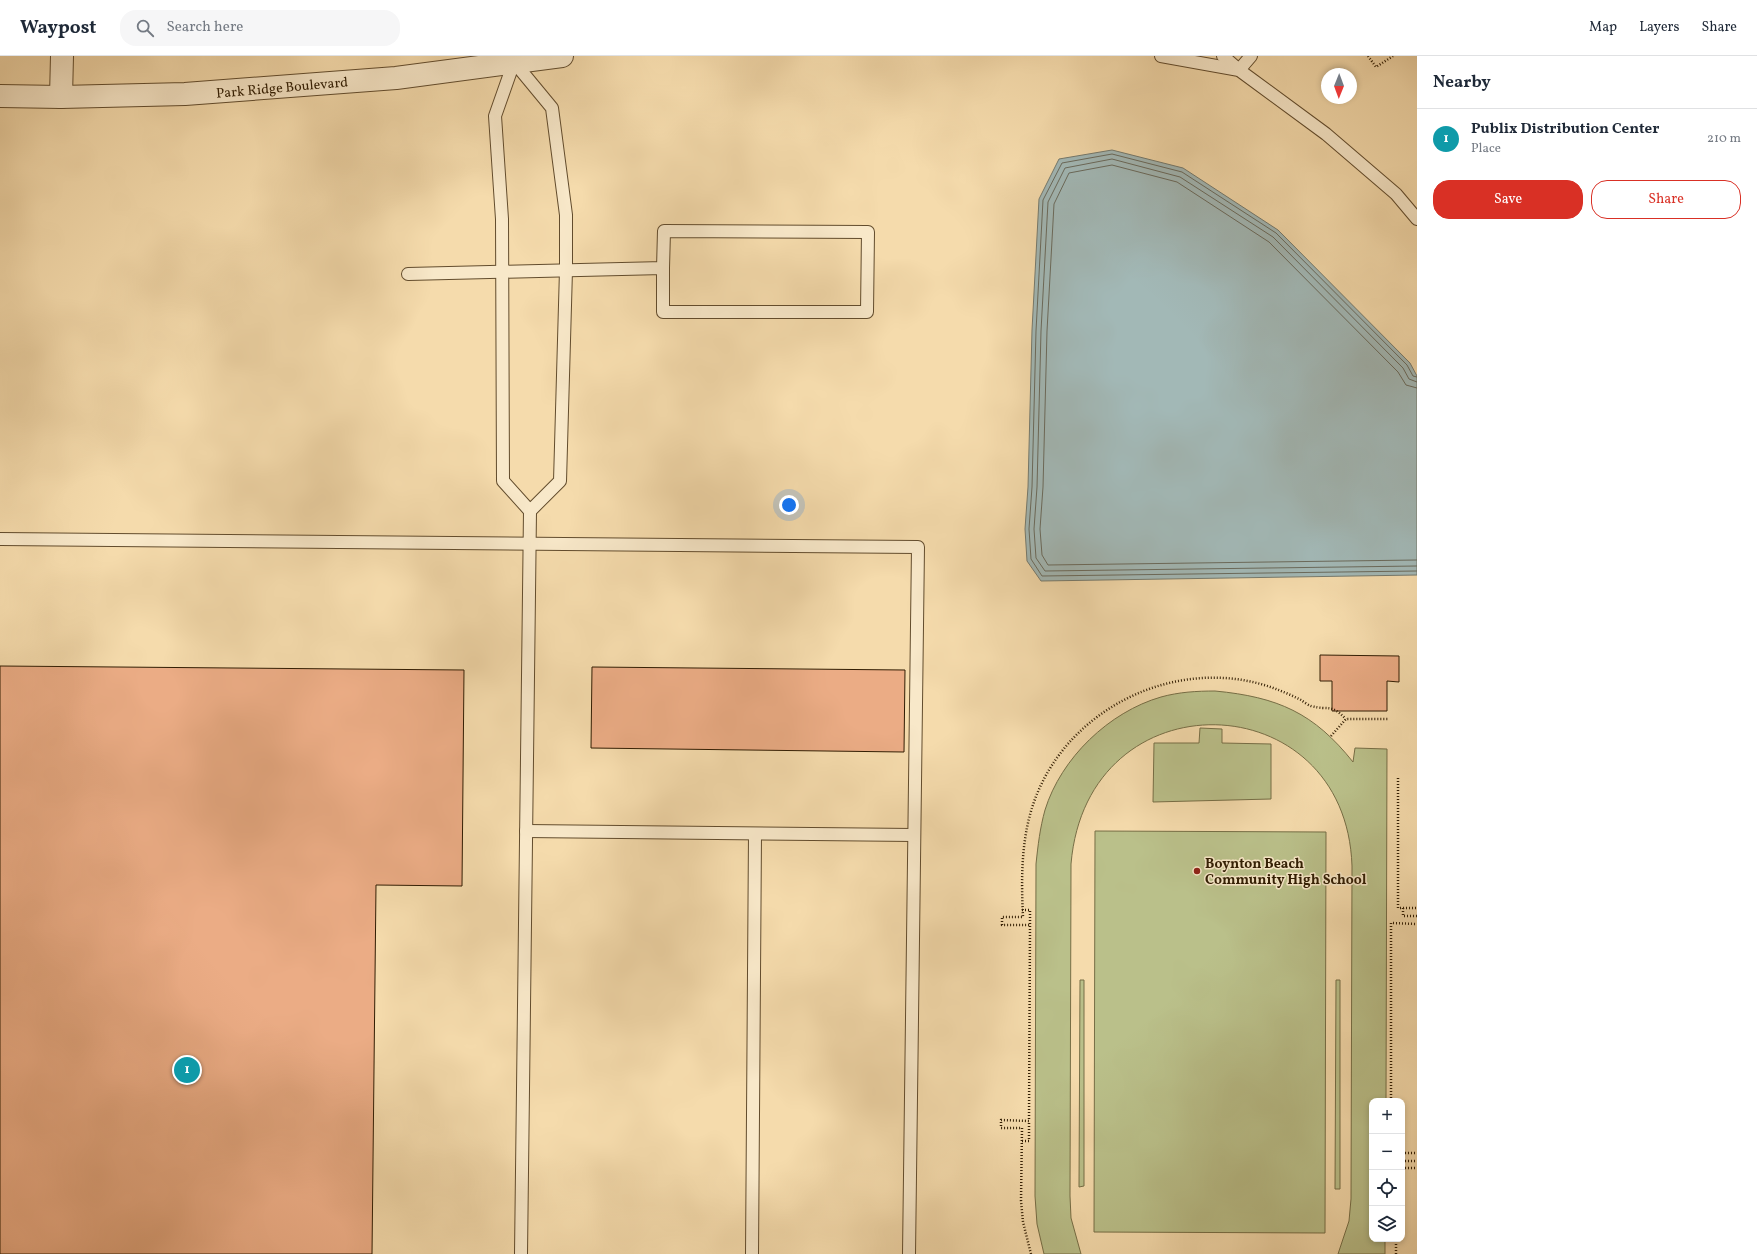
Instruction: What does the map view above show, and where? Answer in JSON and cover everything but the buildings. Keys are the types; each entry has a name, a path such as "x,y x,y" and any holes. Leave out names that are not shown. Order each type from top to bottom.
{"street":[{"path":"61,97 62,56"},
{"name":"Park Ridge Boulevard","path":"0,96 61,97 185,94 396,78 513,59 562,56"}],"lane":[{"path":"1161,56 1239,70"},
{"path":"1223,56 1239,70 1326,134 1396,194 1417,218"},
{"path":"1239,70 1250,56"},
{"path":"513,59 552,108 566,215 566,270 560,481 530,511"},
{"path":"513,59 495,116 502,219 503,481 530,511 521,1254"},
{"path":"664,231 868,232 867,312 663,312 663,268 664,231"},
{"path":"408,274 663,268"},
{"path":"0,539 918,547 909,1254"},
{"path":"526,831 914,835"},
{"path":"752,1254 755,834"}],"path":[{"path":"1368,56 1376,67 1393,56"},
{"path":"1030,925 1002,925 1002,917 1023,917 1023,858 1025,834 1037,794 1046,776 1066,747 1092,721 1121,700 1139,691 1173,682 1211,677 1245,680 1270,687 1292,695 1311,706 1332,708 1346,719 1390,719"},
{"path":"1330,736 1346,719"},
{"path":"1398,778 1398,908 1417,908"},
{"path":"1403,908 1403,916 1417,916"},
{"path":"1022,910 1030,910 1029,1120 1028,1141 1022,1141"},
{"path":"1391,1098 1391,923 1417,924"},
{"path":"1029,1120 1001,1120 1001,1128 1022,1128 1021,1201 1023,1222 1031,1254"},
{"path":"1405,1153 1417,1153"},
{"path":"1405,1162 1417,1161"},
{"path":"1405,1168 1417,1168"},
{"path":"1396,1242 1396,1254"}],"green space":[{"path":"1202,691 1215,691 1258,698 1293,710 1324,731 1353,762 1355,748 1387,749 1386,1098 1369,1098 1369,1242 1385,1242 1385,1254 1338,1254 1349,1221 1351,1199 1352,866 1339,805 1308,761 1265,734 1215,725 1165,733 1121,758 1087,802 1071,864 1070,1196 1071,1218 1081,1254 1044,1254 1037,1224 1035,1196 1036,864 1039,837 1045,810 1052,791 1075,755 1106,726 1123,714 1142,704 1161,697"},
{"path":"1200,728 1222,729 1222,743 1271,744 1271,799 1153,802 1154,743 1199,743"},
{"path":"1095,831 1326,832 1325,1233 1094,1232"},
{"path":"1080,980 1084,980 1084,1186 1079,1187"},
{"path":"1336,980 1340,980 1340,1189 1335,1189"}],"water":[{"path":"1112,150 1183,168 1278,230 1410,363 1417,376 1417,575 1041,581 1027,561 1025,529 1028,487 1032,330 1039,199 1059,159"}],"place":[{"name":"Boynton Beach Community High School","path":"1197,871"},
{"name":"Publix Distribution Center","path":"187,1070"}]}
